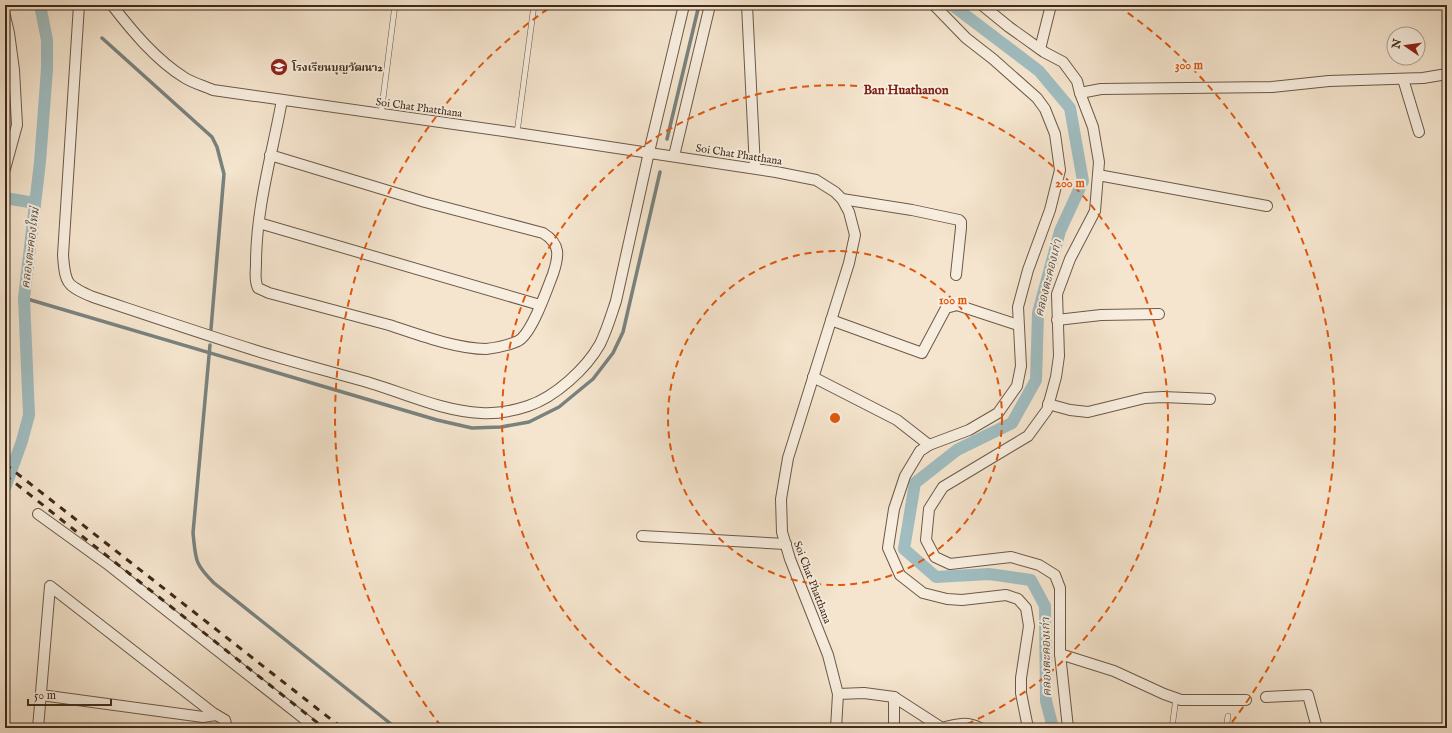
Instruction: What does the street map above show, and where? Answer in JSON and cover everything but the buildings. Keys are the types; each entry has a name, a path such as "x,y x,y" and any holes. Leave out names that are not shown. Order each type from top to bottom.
{"street":[{"path":"78,5 63,255 64,270 68,282 74,289 93,297 248,348 375,385 438,406 481,413 497,413 527,406 543,400 555,392 582,368 600,344 608,326 616,301 684,5"},
{"name":"Soi Chat Phatthana","path":"112,5 127,25 156,56 185,78 213,90 755,168 816,180 835,192 842,199 849,212 855,235 849,263 788,458 782,499 782,532 790,559 828,655 838,694 836,728"},
{"path":"674,156 710,5"},
{"path":"747,5 755,168"},
{"path":"934,5 966,38 993,59 1037,98 1045,109 1055,134 1060,170 1050,210 1028,270 1018,307 1020,366 1017,386 998,413 969,430 930,445 920,451 904,476 894,509 888,548 900,575 922,592 946,599 962,600 1006,595 1018,599 1026,608 1029,626 1021,678 1021,693 1028,728"},
{"path":"982,5 1009,27 1040,49 1063,62 1077,81 1093,127 1099,162 1095,211 1070,259 1057,294 1059,356 1056,377 1047,410 1028,436 943,487 929,509 926,540 935,556 950,564 1011,557 1039,565 1055,575 1060,588 1060,654 1068,728"},
{"path":"1040,49 1051,5"},
{"path":"5,16 14,70 17,125 5,169"},
{"path":"1080,93 1101,89 1272,87 1329,81 1423,78 1447,74"},
{"path":"1403,79 1419,132"},
{"path":"270,155 424,202 543,233 551,238 556,245 558,252 556,266 527,332 519,340 502,346 486,348 454,344 262,291 258,288 256,284 256,247 262,190 282,100"},
{"path":"1098,175 1267,206"},
{"path":"842,199 912,210 959,220 962,228 956,275"},
{"path":"259,224 540,305"},
{"path":"831,320 922,353 946,308 957,305 1018,325"},
{"path":"1058,320 1102,315 1159,314"},
{"path":"813,377 891,416 930,445"},
{"path":"1048,404 1070,410 1088,412 1146,398 1163,397 1210,399"},
{"path":"38,514 110,566 316,728"},
{"path":"642,536 786,544"},
{"path":"38,728 50,586 216,715 225,720 228,728"},
{"path":"1060,654 1114,671 1164,694 1181,700 1246,700"},
{"path":"838,694 864,693 894,697 942,728 955,724 966,723 980,728"},
{"path":"41,695 203,717 216,715"},
{"path":"1266,697 1308,695 1317,728"},
{"path":"894,697 894,728"}],"lane":[{"path":"381,114 395,5"},
{"path":"517,133 534,5"},
{"path":"1172,728 1176,698"},
{"path":"1226,728 1228,716"}],"waterway":[{"name":"คลองตะคองใหม่","path":"5,488 22,441 29,415 24,298 40,162 47,69 47,40 40,5"},
{"path":"67,5 70,8"},
{"path":"667,139 699,5"},
{"name":"คลองตะคองเก่า","path":"952,5 1039,71 1070,108 1083,181 1060,231 1038,313 1036,380 1012,423 957,450 915,483 904,549 936,577 989,574 1031,580 1045,606 1046,701 1053,728"},
{"path":"102,38 212,137 217,147 224,174 211,329"},
{"path":"24,298 437,420 472,428 501,427 529,422 559,407 593,379 613,353 623,332 660,172"},
{"path":"5,198 35,203"},
{"path":"210,345 193,533 199,566 214,583 396,728"}],"railway":[{"path":"5,464 342,728"},
{"path":"5,475 324,728"}],"place":[{"name":"โรงเรียนบุญวัฒนา2","path":"279,67"}],"district":[{"name":"Ban Huathanon","path":"906,89"}]}
